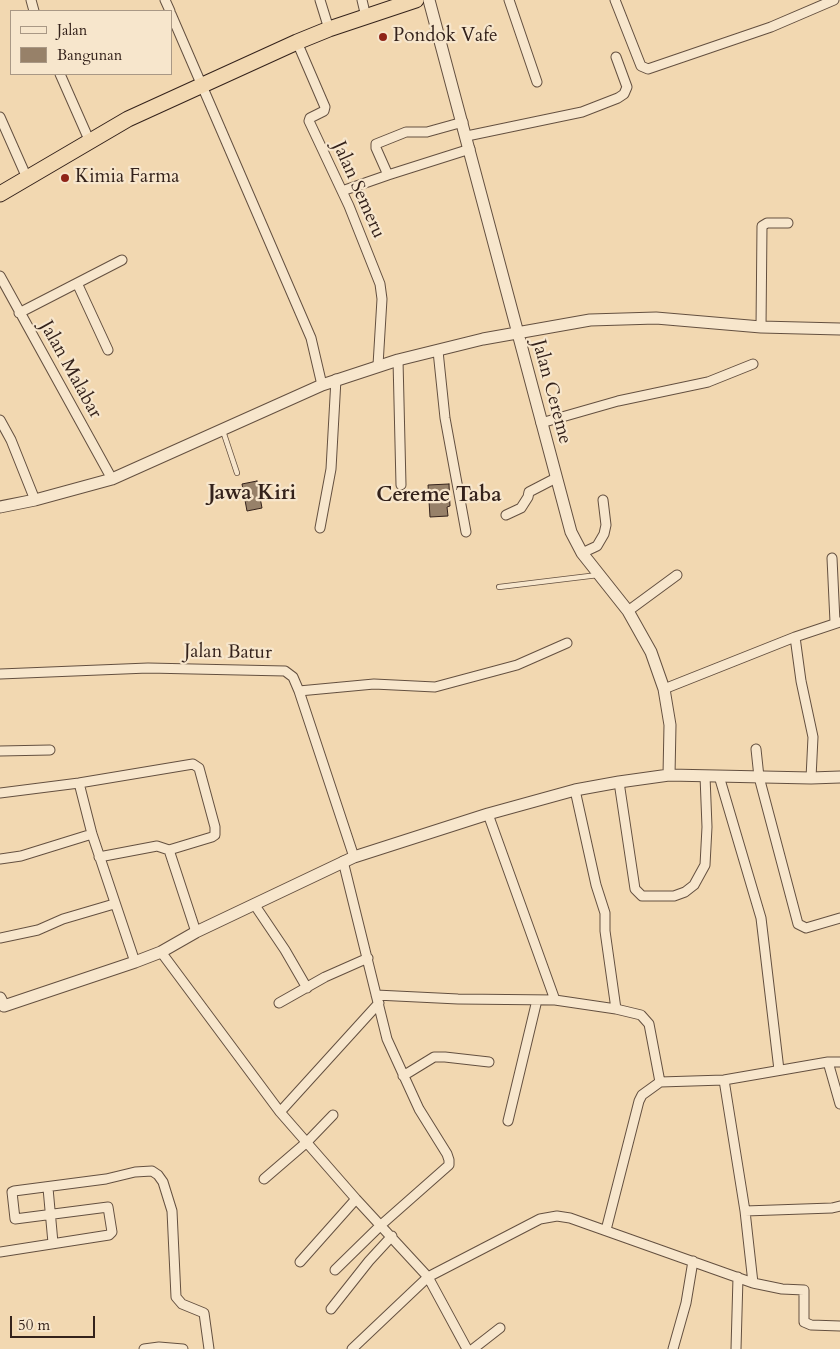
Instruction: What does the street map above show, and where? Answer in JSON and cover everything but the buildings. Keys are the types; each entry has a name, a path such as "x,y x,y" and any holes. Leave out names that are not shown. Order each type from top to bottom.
{"highway":[{"path":"0,194 128,119 297,42 329,29 416,0"}],"street":[{"path":"320,0 329,29"},
{"path":"362,0 366,17"},
{"name":"Jalan Cereme","path":"429,0 467,136 517,333 571,532 582,554 628,611 651,652 664,689 670,725 669,775"},
{"path":"510,0 536,82"},
{"path":"615,0 641,66 648,69 771,27 834,0"},
{"path":"172,14 311,338 322,385"},
{"name":"Jalan Semeru","path":"297,42 325,107 324,111 310,118 309,121 342,191 382,291 378,365"},
{"path":"467,136 582,112 618,98 624,94 627,88 616,57"},
{"path":"60,75 90,142"},
{"path":"0,117 28,178"},
{"path":"388,175 376,144 406,132 427,132 462,122"},
{"path":"342,191 470,149"},
{"path":"761,327 762,226 767,223 788,223"},
{"path":"19,313 122,260"},
{"name":"Jalan Malabar","path":"0,276 112,480"},
{"path":"77,283 108,350"},
{"path":"0,507 112,480 336,379 378,365 483,339 590,320 656,318 761,327 840,329"},
{"path":"438,351 446,418 466,532"},
{"path":"398,360 401,485"},
{"path":"541,423 618,401 708,382 753,364"},
{"path":"320,528 331,468 336,379"},
{"path":"0,420 11,440 35,500"},
{"path":"506,515 521,508 529,492 556,478"},
{"path":"582,554 597,546 604,534 606,525 604,500"},
{"path":"664,689 838,622 837,583 832,558"},
{"path":"628,611 677,575"},
{"path":"795,637 801,681 813,737 812,778"},
{"path":"299,692 374,684 434,687 517,664 567,642"},
{"name":"Jalan Batur","path":"0,674 148,668 285,671 293,677 299,692 354,857"},
{"path":"756,749 759,777 798,924 806,928 840,918"},
{"path":"0,752 50,750"},
{"path":"0,793 79,783 187,764 197,766 215,827 215,835 169,850 156,846 99,857"},
{"path":"1,1004 161,952 196,932 354,857 488,814 575,790 669,775 840,777"},
{"path":"619,782 635,889 642,896 674,896 685,892 694,885 705,865 707,827 705,776"},
{"path":"718,776 760,918 779,1070"},
{"path":"79,783 99,857 135,962"},
{"path":"575,790 596,885 605,913 605,931 616,1009"},
{"path":"488,814 555,1000"},
{"path":"0,859 21,856 92,834"},
{"path":"169,850 196,932"},
{"path":"335,1270 381,1225 448,1165 447,1154 419,1109 387,1039 343,862"},
{"path":"0,938 38,930 63,919 114,904"},
{"path":"254,904 285,950 307,988"},
{"path":"161,952 280,1112 356,1199 428,1277 467,1349"},
{"path":"279,1003 325,977 368,958"},
{"path":"280,1112 377,999 555,1000 616,1009 641,1015 648,1024 660,1082"},
{"path":"508,1121 536,1000"},
{"path":"403,1076 434,1057 489,1062"},
{"path":"828,1062 840,1104"},
{"path":"606,1230 639,1101 642,1095 660,1082 724,1080 828,1062 840,1062"},
{"path":"724,1080 745,1211 753,1283"},
{"path":"264,1179 307,1142 334,1115"},
{"path":"0,1252 109,1235 112,1232 108,1207 15,1219 12,1192 114,1178 135,1172 152,1171 163,1182 172,1211 176,1297 182,1304 204,1313 210,1349"},
{"path":"48,1188 53,1243"},
{"path":"300,1262 356,1199"},
{"path":"745,1211 832,1208 840,1206"},
{"path":"352,1349 428,1277 549,1216 570,1218 753,1283 782,1289 804,1290 804,1322 811,1325 840,1326"},
{"path":"331,1309 369,1261 392,1236"},
{"path":"673,1349 686,1303 693,1261"},
{"path":"736,1349 738,1277"},
{"path":"473,1349 500,1328"},
{"path":"144,1349 159,1347 183,1349"}],"lane":[{"path":"223,429 237,473"},
{"path":"499,587 599,575"}],"place":[{"name":"Pondok Vafe","path":"383,37"},
{"name":"Kimia Farma","path":"65,178"}],"district":[{"name":"Jawa Kiri","path":"252,494"},
{"name":"Cereme Taba","path":"439,496"}]}
